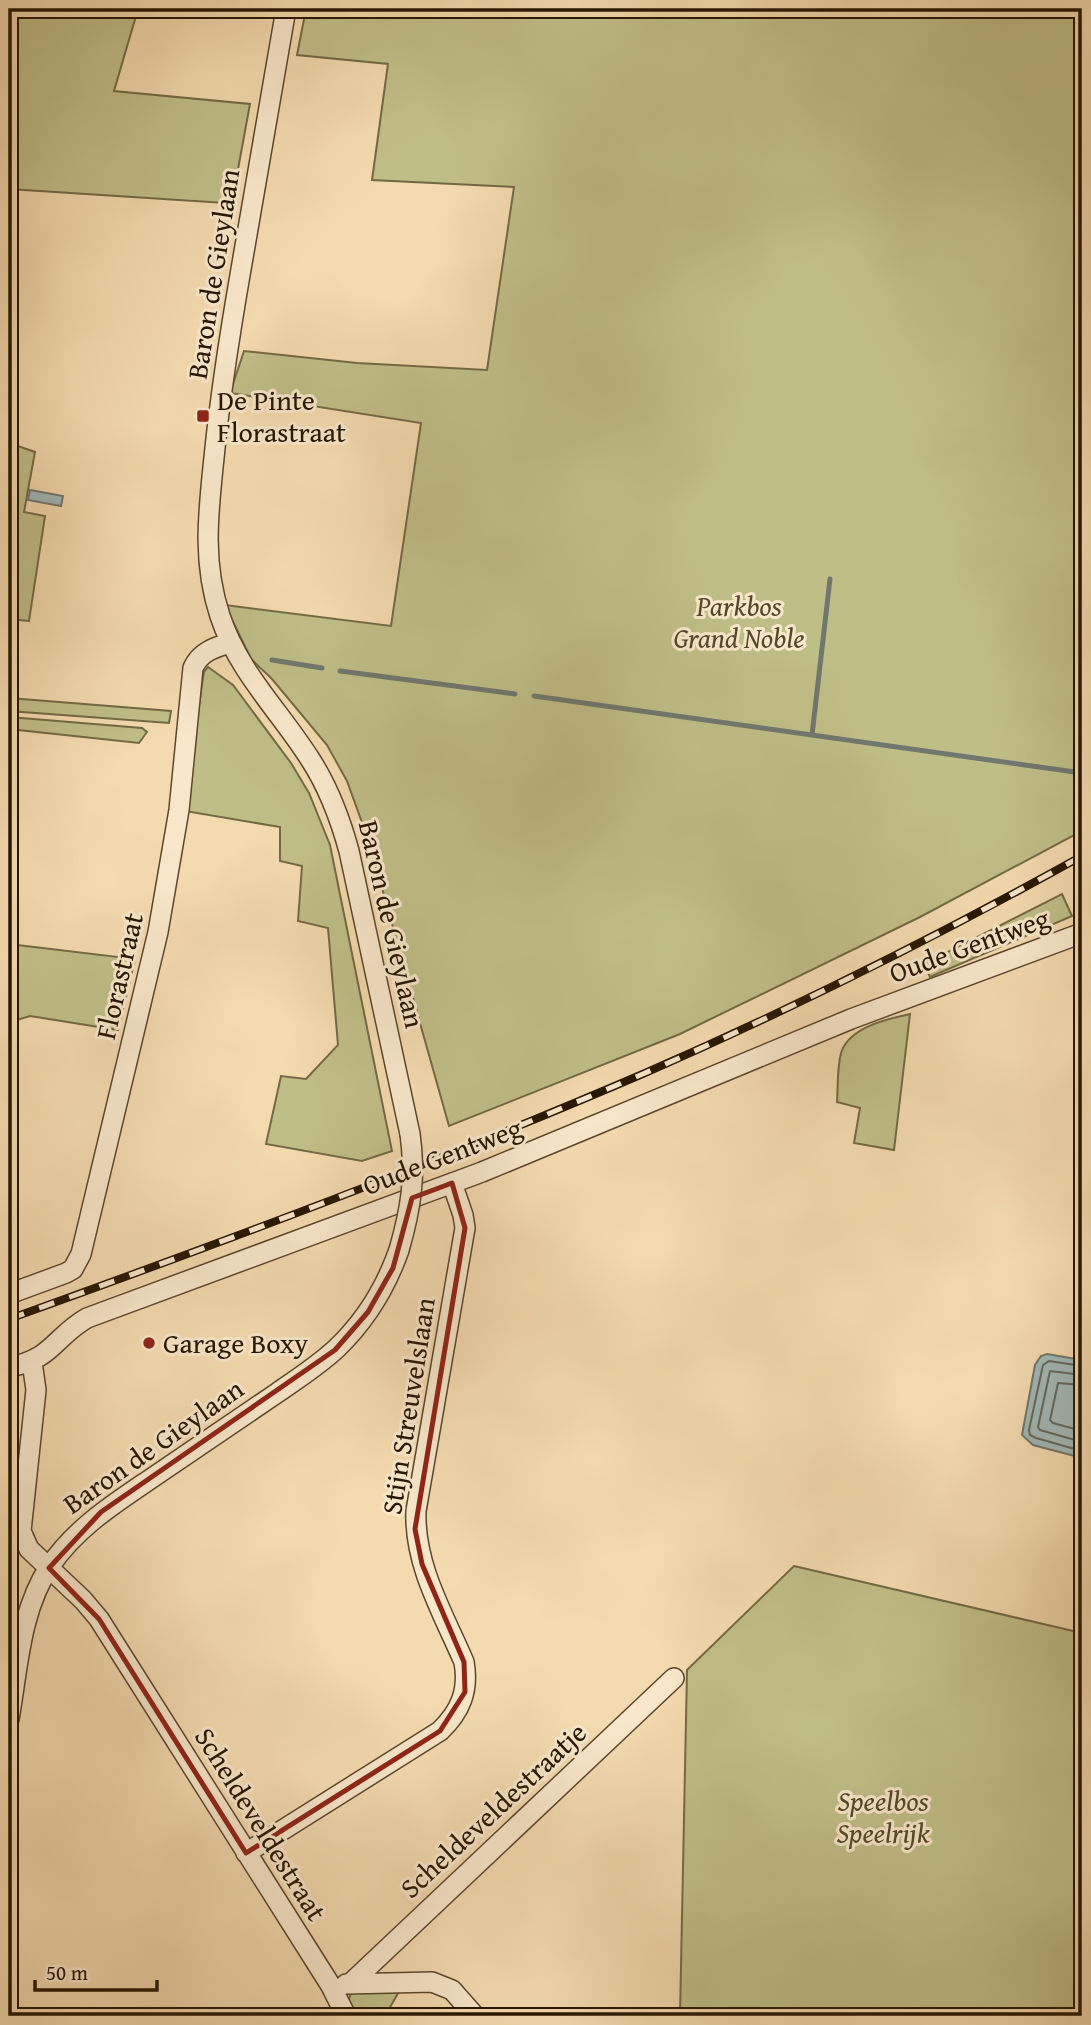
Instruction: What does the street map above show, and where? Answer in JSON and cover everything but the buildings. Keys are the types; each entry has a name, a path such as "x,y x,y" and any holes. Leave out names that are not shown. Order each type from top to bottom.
{"street":[{"name":"Baron de Gieylaan","path":"9,1720 32,1599 48,1567 73,1536 101,1512 253,1410 335,1350 368,1312 387,1279 399,1250 412,1198 414,1178 410,1134 340,817 310,758 239,662 211,586 207,558 207,528 227,351 286,9"},
{"name":"Florastraat","path":"9,1294 66,1273 73,1269 81,1254 158,932 177,821 193,668 206,652 230,643"},
{"name":"Oude Gentweg","path":"32,1362 50,1351 62,1336 87,1318 452,1183 851,1019 1082,933"},
{"name":"Stijn Streuvelslaan","path":"246,1853 440,1731 459,1708 465,1692 467,1677 464,1662 422,1564 415,1529 465,1228 452,1183"},
{"path":"9,1367 32,1362 36,1390 21,1531 25,1545 48,1567"},
{"name":"Scheldeveldestraat","path":"48,1567 99,1619 246,1853 341,1984 346,2016"},
{"name":"Scheldeveldestraatje","path":"341,1984 674,1678"},
{"path":"341,1984 432,1982 452,1990 475,2016"}],"highlighted area":[{"path":"452,1183 465,1228 415,1529 422,1564 464,1662 465,1692 440,1731 246,1853 99,1619 49,1568 101,1512 335,1350 368,1312 393,1268 412,1198"}],"green space":[{"path":"9,9 138,9 114,91 250,104 234,191 225,203 9,189"},
{"name":"Parkbos Grand Noble","path":"306,9 1082,9 1082,831 920,917 680,1034 449,1126 369,842 347,781 327,745 272,679 251,659 225,605 391,626 421,423 230,393 244,351 357,363 487,370 514,187 372,180 388,64 297,55"},
{"path":"9,443 35,452 24,512 45,516 29,621 9,619"},
{"path":"208,667 233,685 291,763 309,793 330,845 392,1151 362,1161 266,1144 281,1076 306,1079 338,1045 328,928 298,921 302,866 280,861 280,827 185,811 202,684 204,672"},
{"path":"9,698 171,711 169,723 9,711"},
{"path":"9,717 142,728 147,732 139,743 9,729"},
{"path":"1062,894 1072,916 930,977 924,964"},
{"path":"9,944 135,959 118,1030 30,1016 9,1021"},
{"path":"910,1014 894,1150 854,1143 860,1108 837,1102 841,1053 845,1044 860,1031"},
{"name":"Speelbos Speelrijk","path":"794,1566 1082,1633 1082,2016 680,2016 687,1670"},
{"path":"401,1988 385,2016 353,2016 348,2001 352,1991"}],"water":[{"path":"30,490 63,496 61,506 28,500"},
{"path":"1047,1354 1082,1360 1082,1458 1033,1445 1022,1435 1035,1365 1041,1356"}],"waterway":[{"path":"812,735 830,579"},
{"path":"272,660 322,668"},
{"path":"340,671 515,694"},
{"path":"534,696 1082,773"}],"railway":[{"path":"9,1319 329,1201 488,1139 645,1073 866,970 1082,856"}],"place":[{"name":"De Pinte Florastraat","path":"203,416"},
{"name":"Garage Boxy","path":"149,1343"}]}
